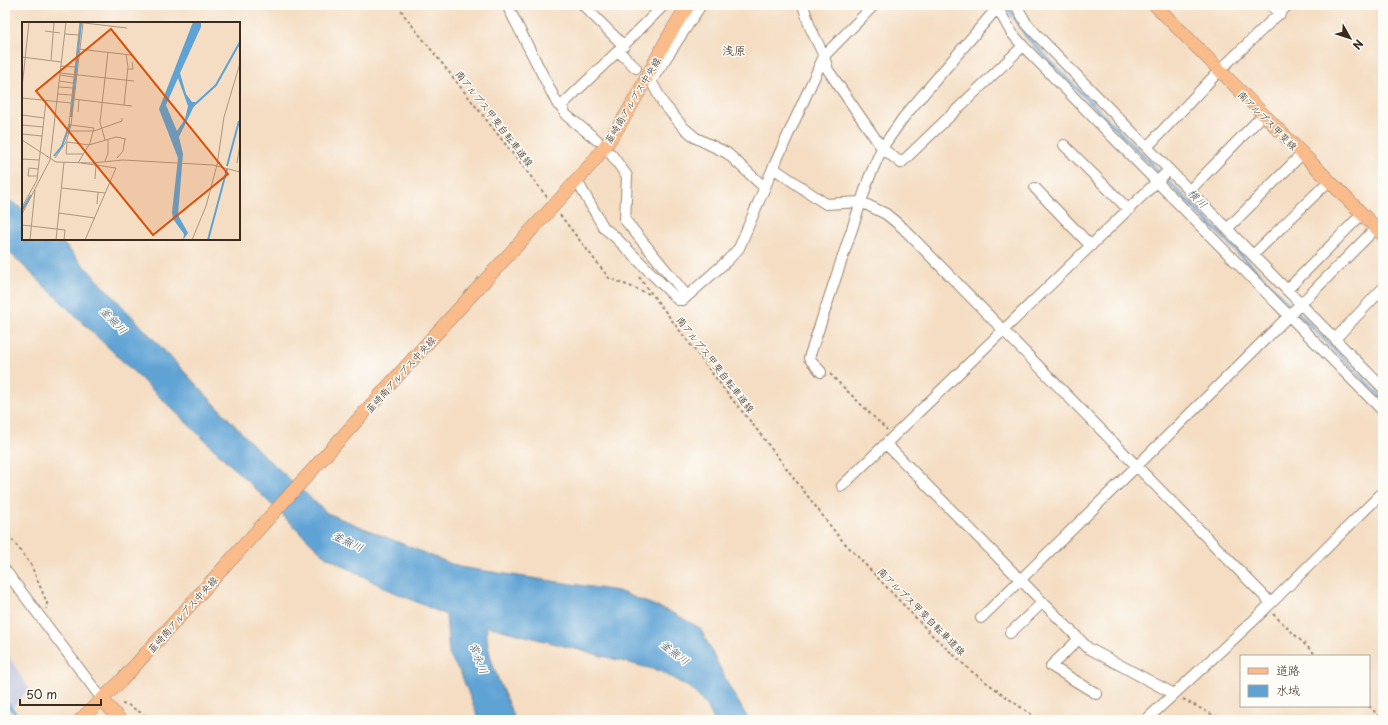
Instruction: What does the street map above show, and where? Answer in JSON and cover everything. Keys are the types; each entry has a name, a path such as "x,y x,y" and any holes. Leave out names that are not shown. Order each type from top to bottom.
{"main road":[{"name":"韮崎南アルプス中央線","path":"80,720 103,701 421,350 574,184 614,135 676,23 690,5"},
{"name":"南アルプス甲斐線","path":"1155,5 1379,232"},
{"path":"103,701 120,720"}],"street":[{"path":"507,5 558,105 562,106 566,115 597,140"},
{"path":"583,5 621,48 636,68"},
{"path":"562,106 664,5"},
{"path":"701,5 651,81 663,103 683,127 696,138 727,153 765,188"},
{"path":"803,5 810,27 824,56 828,70 882,148 901,163 1023,46"},
{"path":"574,184 604,228 672,295 678,300 685,298 728,260 739,248 773,168 824,56 874,5"},
{"path":"1016,5 1026,23 1037,35 1383,388"},
{"path":"1271,5 1280,14"},
{"path":"1147,147 1219,71 1288,5"},
{"path":"822,372 809,358 869,178 882,148 903,118 996,7 1023,46 1383,412"},
{"path":"1189,190 1263,115"},
{"path":"1064,146 1128,210"},
{"path":"612,154 627,176 625,220 685,298"},
{"path":"1227,229 1302,154"},
{"path":"773,168 826,204 861,202 886,214 903,228 1004,330 1269,605"},
{"path":"842,486 1169,170"},
{"path":"1253,255 1329,181"},
{"path":"1035,188 1091,246"},
{"path":"1287,290 1362,214"},
{"path":"981,618 1137,467 1301,304 1379,232"},
{"path":"1335,339 1383,288"},
{"path":"886,444 1088,648 1174,694"},
{"path":"1147,719 1269,605 1383,492"},
{"path":"5,570 103,701"},
{"path":"1010,634 1043,602"},
{"path":"1079,639 1051,666 1097,694"}],"path":[{"name":"南アルプス甲斐自転車道線","path":"398,5 404,15 547,198"},
{"name":"南アルプス甲斐自転車道線","path":"556,210 609,278 653,295 839,537 893,595 932,635 971,671 1040,720"},
{"path":"822,372 827,371 894,436"},
{"path":"5,530 31,565 47,603 46,624"},
{"path":"1269,605 1316,655"},
{"path":"1174,694 1222,720"},
{"path":"103,701 128,705 153,720"},
{"path":"1370,707 1383,720"}],"shaded area":[{"path":"5,650 29,689 5,716"}],"water":[{"path":"5,198 22,208 22,240 60,240 260,452 327,513 459,567 618,591 673,613 700,628 731,690 749,720 714,720 708,708 692,689 660,671 487,626 487,637 492,661 515,720 479,720 461,674 449,655 446,615 387,589 325,556 5,248"}],"waterway":[{"name":"横川","path":"1006,5 1027,37 1069,81 1383,399"},
{"path":"5,700 20,720"}],"district":[{"name":"浅原","path":"734,50"}],"water label":[{"name":"釜無川","path":"114,320"},
{"name":"釜無川","path":"348,541"},
{"name":"釜無川","path":"675,652"},
{"name":"常永川","path":"479,658"}]}
